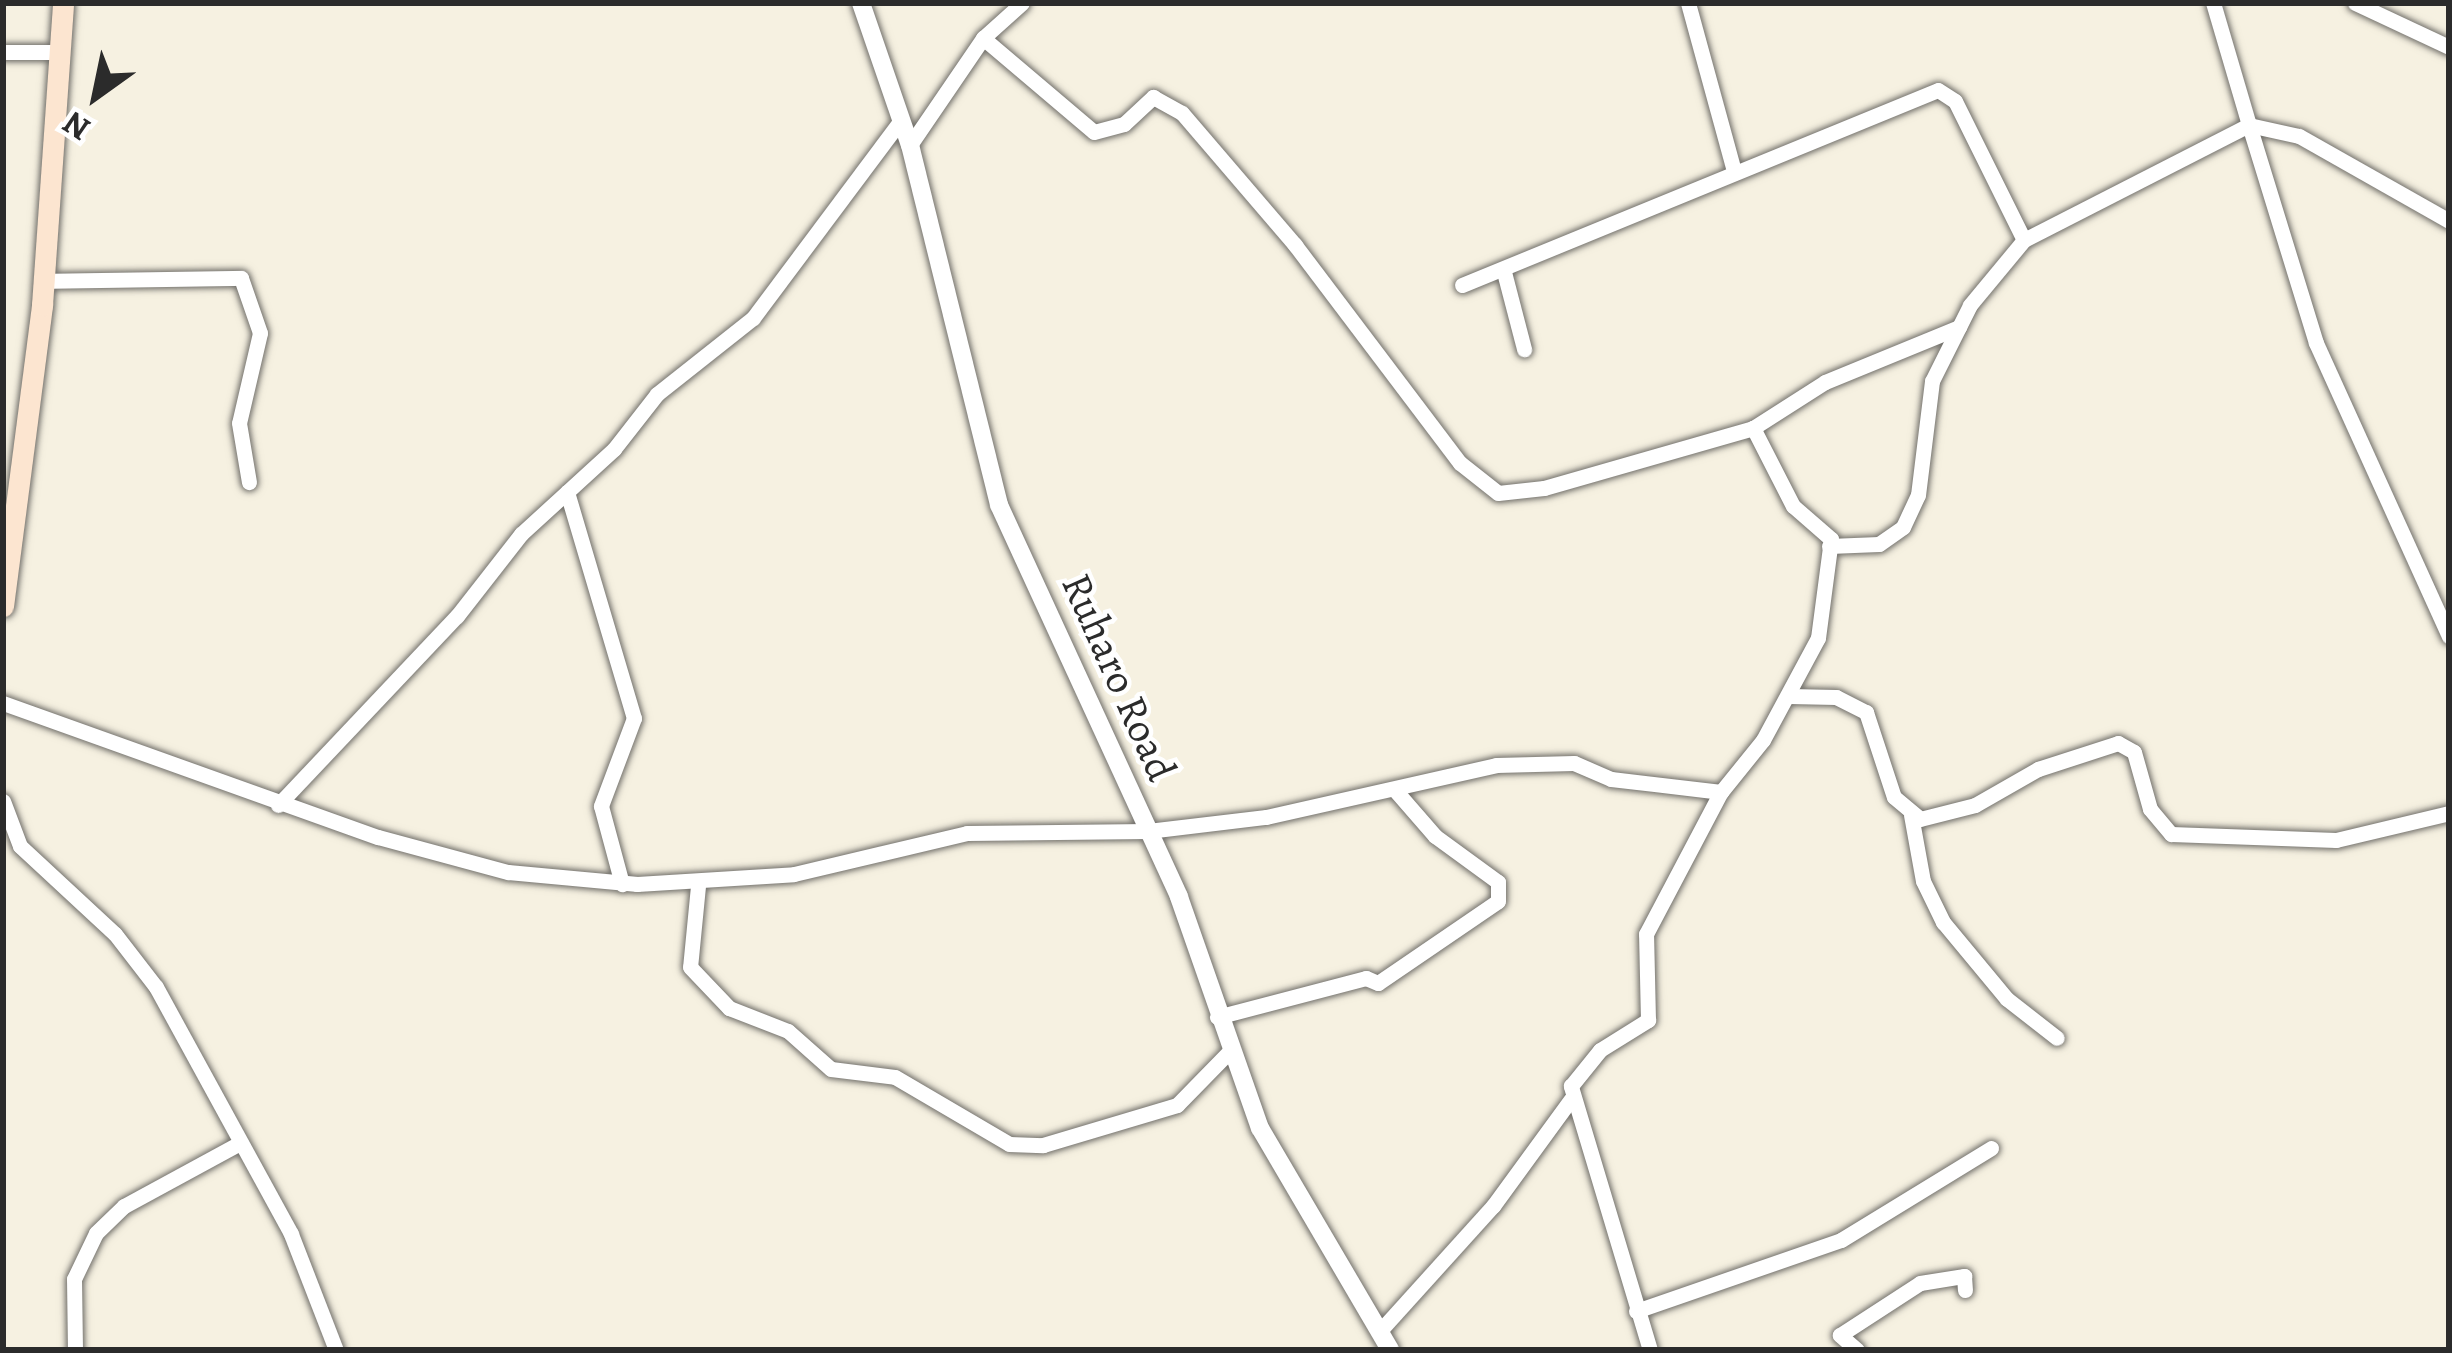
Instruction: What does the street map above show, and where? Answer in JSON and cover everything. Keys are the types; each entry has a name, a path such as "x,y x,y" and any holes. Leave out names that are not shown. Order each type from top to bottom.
{"main road":[{"path":"3,606 43,281 63,3"}],"street":[{"name":"Ruharo Road","path":"861,3 910,145 994,491 1148,831 1228,1053 1279,1167 1390,1350"},
{"path":"910,145 982,38 1022,3"},
{"path":"1688,3 1734,171"},
{"path":"2213,3 2316,343 2449,636"},
{"path":"2355,3 2449,46"},
{"path":"982,38 1094,132 1124,124 1153,97 1183,113 1480,485 1498,493 1544,488 1753,428 1825,382 1959,327"},
{"path":"3,52 59,52"},
{"path":"1462,285 1504,272 1734,171 1938,90 1955,101 2024,240"},
{"path":"278,805 657,394 753,318 899,124"},
{"path":"1829,547 1879,544 1903,527 1918,495 1932,381 1959,327 2024,240 2249,125 2299,136 2449,221"},
{"path":"1504,272 1524,349"},
{"path":"43,281 242,278 260,333 239,423 250,482"},
{"path":"1379,1331 1493,1206 1571,1099 1579,1071 1648,1020 1646,934 1721,792 1789,696 1819,638 1831,539 1783,492 1753,428"},
{"path":"566,492 634,718 601,806 622,884"},
{"path":"1789,696 1836,697 1866,712 1894,797 1911,815 1924,881 1943,922 2007,999 2057,1038"},
{"path":"3,704 278,805 508,872 622,884 698,886 794,874 968,833 1148,831 1395,790 1496,765 1574,763 1611,779 1721,792"},
{"path":"1911,815 1930,819 1975,806 2038,769 2118,742 2134,752 2150,809 2171,835 2336,840 2449,813"},
{"path":"1217,1017 1366,978 1378,983 1498,901 1498,882 1436,836 1395,790"},
{"path":"3,801 20,846 115,934 156,987 310,1272 336,1350"},
{"path":"698,886 690,967 729,1008 788,1031 831,1069 895,1077 1009,1144 1043,1145 1177,1105 1228,1053"},
{"path":"1571,1099 1650,1350"},
{"path":"75,1350 74,1279 96,1233 124,1206 240,1143"},
{"path":"1636,1311 1841,1240 1991,1148"},
{"path":"1857,1350 1840,1335 1920,1282 1964,1276 1965,1290"}]}
